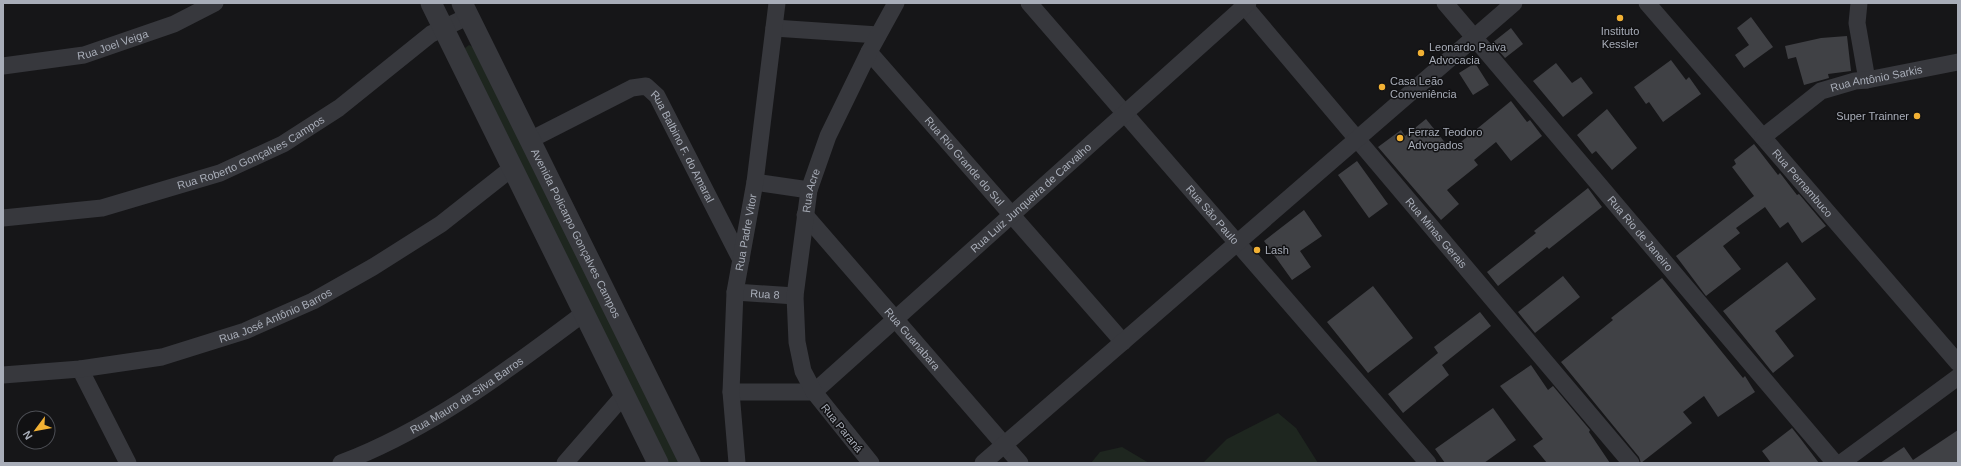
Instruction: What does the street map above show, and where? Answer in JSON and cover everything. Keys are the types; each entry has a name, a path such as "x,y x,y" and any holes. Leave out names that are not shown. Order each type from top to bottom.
{"street":[{"name":"Rua Joel Veiga","path":"3,66 84,55 174,24 215,3"},
{"path":"431,3 658,463"},
{"name":"Rua Padre Vitor","path":"737,463 732,392 735,292 755,182 777,3"},
{"name":"Rua Acre","path":"814,392 803,371 797,342 795,296 809,190 828,136 869,52 896,3"},
{"name":"Rua São Paulo","path":"1029,3 1428,463"},
{"name":"Rua Rio de Janeiro","path":"1445,3 1845,461"},
{"path":"983,463 1514,3"},
{"name":"Rua Pernambuco","path":"1647,3 1958,363"},
{"path":"1859,3 1857,22 1867,80"},
{"name":"Rua Luiz Junqueira de Carvalho","path":"814,392 1125,114 1245,4"},
{"name":"Rua Minas Gerais","path":"1245,4 1631,463"},
{"name":"Rua Roberto Gonçalves Campos","path":"3,218 102,208 220,173 283,144 339,108 432,34 444,28 466,9"},
{"name":"Avenida Policarpo Gonçalves Campos","path":"466,9 690,463"},
{"path":"774,28 878,35"},
{"name":"Rua Rio Grande do Sul","path":"869,52 1123,342"},
{"name":"Rua Antônio Sarkis","path":"1763,137 1821,91 1855,81 1958,62"},
{"name":"Rua Balbino F. do Amaral","path":"530,140 632,88 646,86 657,96 741,260"},
{"name":"Rua José Antônio Barros","path":"3,375 80,369 162,357 245,331 313,301 373,267 441,224 512,168"},
{"path":"755,182 809,190"},
{"name":"Rua Guanabara","path":"805,216 1020,463"},
{"name":"Rua 8","path":"735,292 795,296"},
{"name":"Rua Mauro da Silva Barros","path":"341,463 432,420 504,373 584,313"},
{"path":"80,369 128,463"},
{"path":"1845,461 1956,383"},
{"path":"732,392 814,392"},
{"name":"Rua Paraná","path":"814,392 871,463"},
{"path":"565,463 624,394"}],"shaded area":[{"path":"469,45 473,47 680,463 669,463 465,52 465,48"},
{"path":"1278,413 1296,428 1318,463 1203,463 1227,439"},
{"path":"1122,447 1149,463 1091,463 1100,452"}],"building":[{"path":"1751,17 1773,47 1744,68 1735,55 1749,45 1737,28"},
{"path":"1511,28 1523,44 1505,58 1492,43"},
{"path":"1847,36 1851,71 1828,74 1829,78 1804,85 1796,57 1788,59 1785,46 1821,38"},
{"path":"1671,60 1686,80 1689,77 1701,94 1663,122 1649,102 1646,104 1634,87"},
{"path":"1475,63 1489,85 1473,95 1459,73"},
{"path":"1556,63 1572,83 1581,77 1593,93 1563,117 1533,81"},
{"path":"1511,101 1527,122 1530,120 1542,136 1511,161 1496,142 1474,160 1478,165 1447,190 1459,204 1441,220 1378,147 1401,130 1405,136 1426,119 1451,150"},
{"path":"1607,109 1637,148 1612,170 1596,151 1592,154 1577,135"},
{"path":"1754,144 1778,175 1780,173 1797,195 1799,194 1826,226 1802,243 1788,222 1780,228 1765,207 1736,228 1740,233 1723,246 1741,269 1706,296 1676,256 1754,196 1732,167 1736,164 1734,160"},
{"path":"1357,161 1388,204 1369,218 1338,175"},
{"path":"1588,188 1602,207 1549,249 1547,247 1498,286 1487,272 1536,233 1534,231"},
{"path":"1304,210 1322,236 1300,251 1311,267 1292,280 1264,241"},
{"path":"1787,262 1816,299 1775,331 1794,356 1773,373 1723,311"},
{"path":"1563,276 1580,297 1535,333 1518,312"},
{"path":"1662,278 1743,378 1745,376 1755,392 1718,417 1704,396 1683,412 1692,423 1641,463 1639,457 1561,362 1613,320 1611,318"},
{"path":"1373,286 1413,338 1368,373 1327,322"},
{"path":"1480,312 1491,326 1442,365 1449,375 1403,413 1388,394 1438,353 1434,347"},
{"path":"1531,365 1548,390 1553,386 1590,430 1589,432 1610,463 1547,463 1533,446 1543,439 1500,386"},
{"path":"1493,408 1516,440 1484,463 1445,463 1435,449"},
{"path":"1792,428 1819,463 1771,463 1762,451"},
{"path":"1958,430 1958,463 1880,463 1904,447 1913,460"}],"place":[{"name":"Instituto Kessler","path":"1620,18"},
{"name":"Leonardo Paiva Advocacia","path":"1421,53"},
{"name":"Casa Leão Conveniência","path":"1382,87"},
{"name":"Super Trainner","path":"1917,116"},
{"name":"Ferraz Teodoro Advogados","path":"1400,138"},
{"name":"Lash","path":"1257,250"}]}
